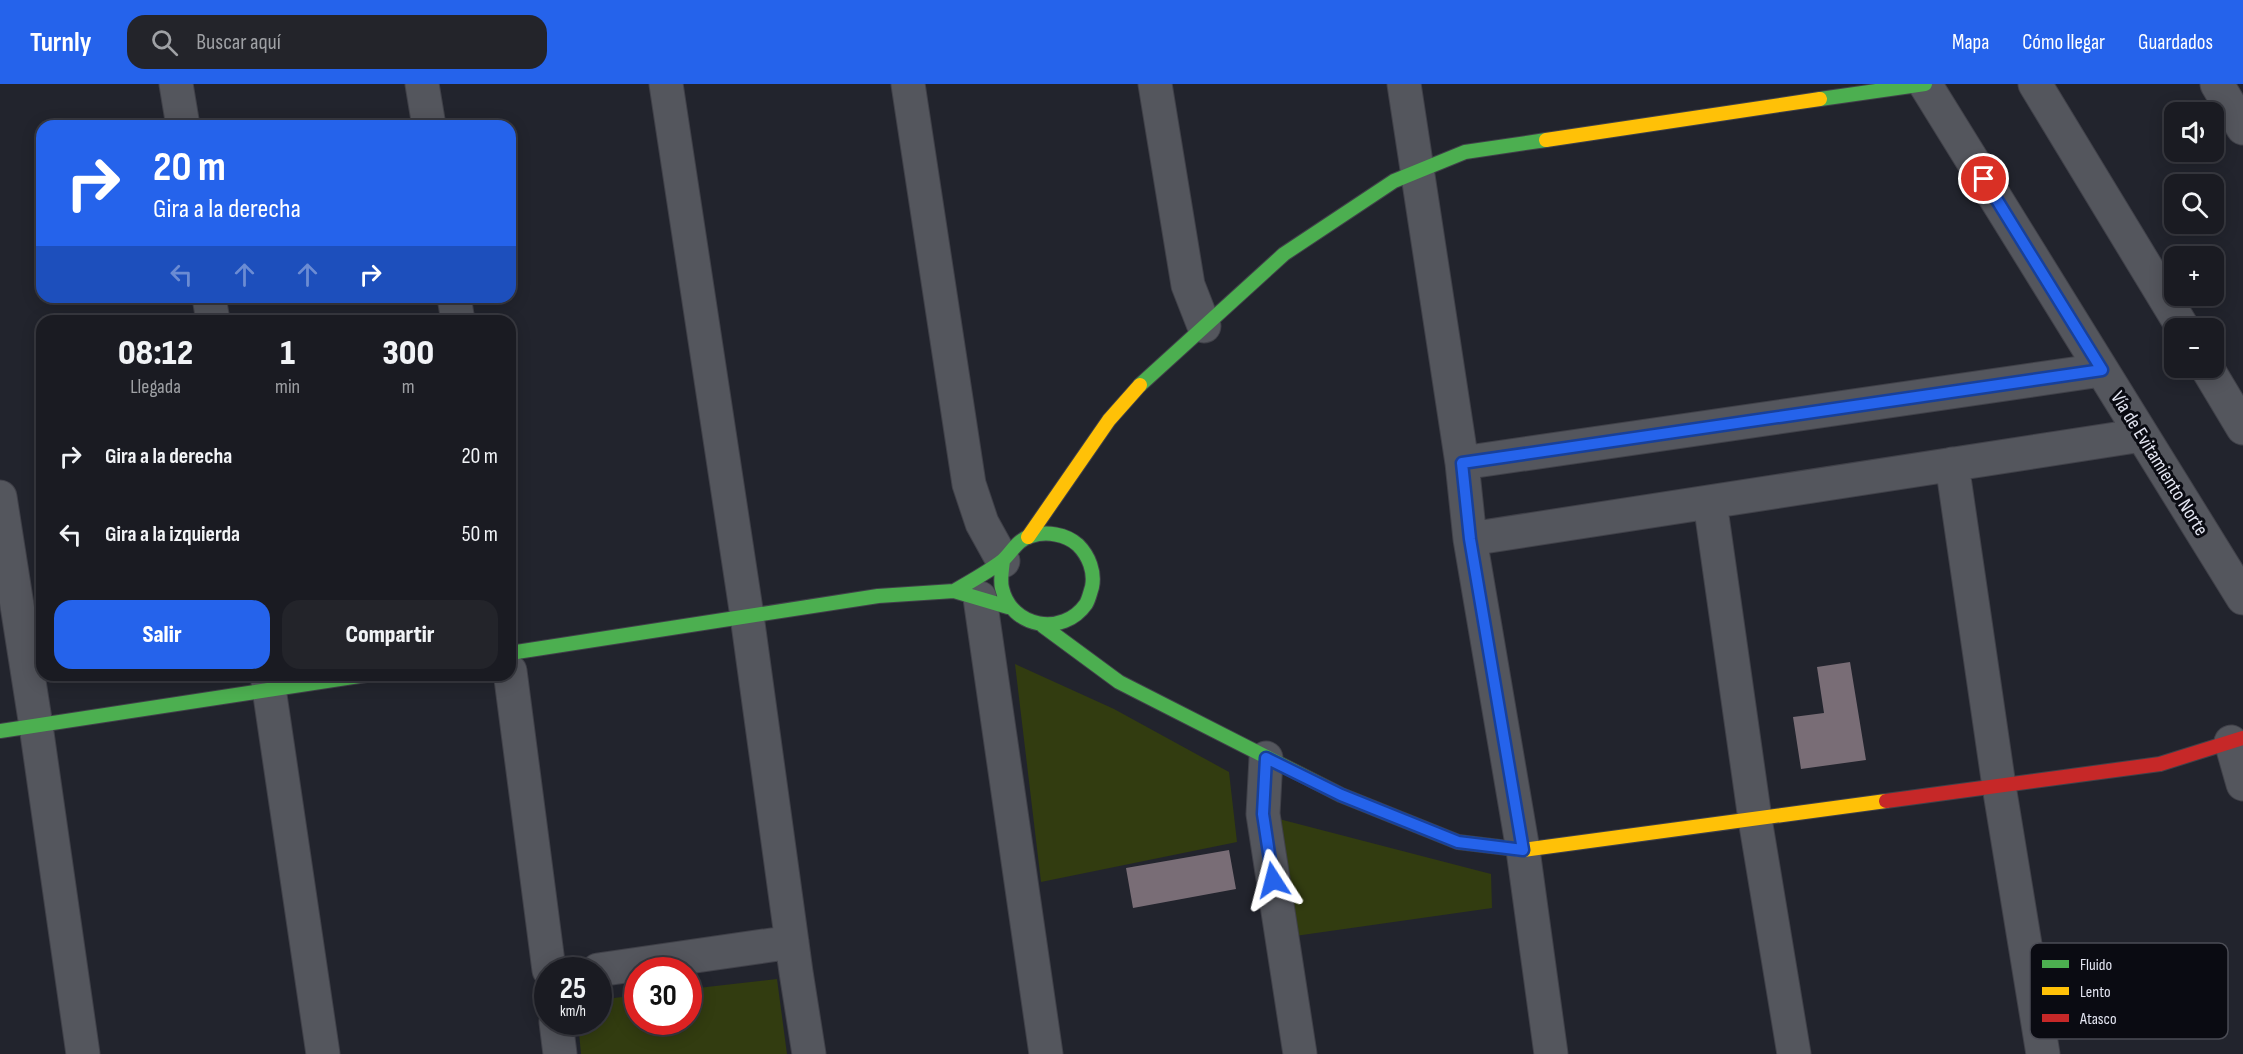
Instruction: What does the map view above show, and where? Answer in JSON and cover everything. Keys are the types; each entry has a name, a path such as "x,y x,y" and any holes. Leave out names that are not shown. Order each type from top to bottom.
{"street":[{"path":"176,84 182,120"},
{"path":"422,84 428,120"},
{"path":"666,84 747,616 809,1054"},
{"path":"516,652 878,596 981,599 1001,592 999,576 1003,561 982,522 969,484 908,84"},
{"path":"1155,84 1188,285 1204,326"},
{"path":"1404,84 1462,463 1470,539 1523,850 1551,1054"},
{"path":"1028,537 1109,420 1148,376 1284,254 1394,181 1465,152 1925,84"},
{"name":"Vía de Evitamiento Norte","path":"1925,84 2243,598"},
{"path":"2035,84 2177,318"},
{"path":"2217,84 2243,128"},
{"path":"1462,463 2102,370"},
{"path":"2213,378 2243,428"},
{"path":"1470,539 2142,435"},
{"path":"1952,464 1999,786 2030,975"},
{"path":"0,497 36,726 83,1054"},
{"path":"1710,502 1755,819 1794,1054"},
{"path":"981,599 1034,625 1050,626 1066,622 1078,614 1087,603 1092,588 1093,573 1080,547 1068,538 1054,533 1039,533 1028,537 1012,548 981,599 1046,1054"},
{"path":"1043,626 1119,682 1341,795 1458,842 1523,850 2160,764 2237,740 2243,784"},
{"path":"511,681 547,957"},
{"path":"0,731 268,682 323,1054"},
{"path":"1266,758 1263,814 1300,1054"},
{"path":"612,968 792,942"},
{"path":"558,1035 560,1054"},
{"path":"2041,1039 2043,1054"}],"green space":[{"path":"1015,664 1114,709 1229,772 1237,842 1041,882"},
{"path":"1279,819 1491,874 1492,908 1295,936"},
{"path":"777,979 787,1054 581,1054 579,1035 612,1035 612,998 624,997 624,1035 702,1035 702,988"}],"building":[{"path":"1850,662 1866,760 1801,769 1793,717 1824,713 1817,667"},
{"path":"1229,850 1236,889 1133,908 1126,868"}],"traffic: fast":[{"path":"1820,99 1925,84"},
{"path":"1140,385 1284,254 1394,181 1465,152 1546,140"},
{"path":"954,591 1001,562 1022,540 1037,534 1049,534 1073,541 1088,559 1093,581 1086,604 1064,621 1052,624 1026,619 1007,602 1001,585 1003,561"},
{"path":"516,652 878,596 954,591 1008,607"},
{"path":"1043,626 1119,682 1341,795 1458,842 1516,849"},
{"path":"0,731 327,681"}],"traffic: slow":[{"path":"1546,140 1820,99"},
{"path":"1028,537 1109,420 1140,385"},
{"path":"1516,849 1523,850 1886,801"}],"traffic: jam":[{"path":"1886,801 2160,764 2243,738"}],"route":[{"path":"1273,880 1263,814 1266,758 1341,795 1458,842 1523,850 1470,539 1462,463 2102,370 1984,179"}]}
